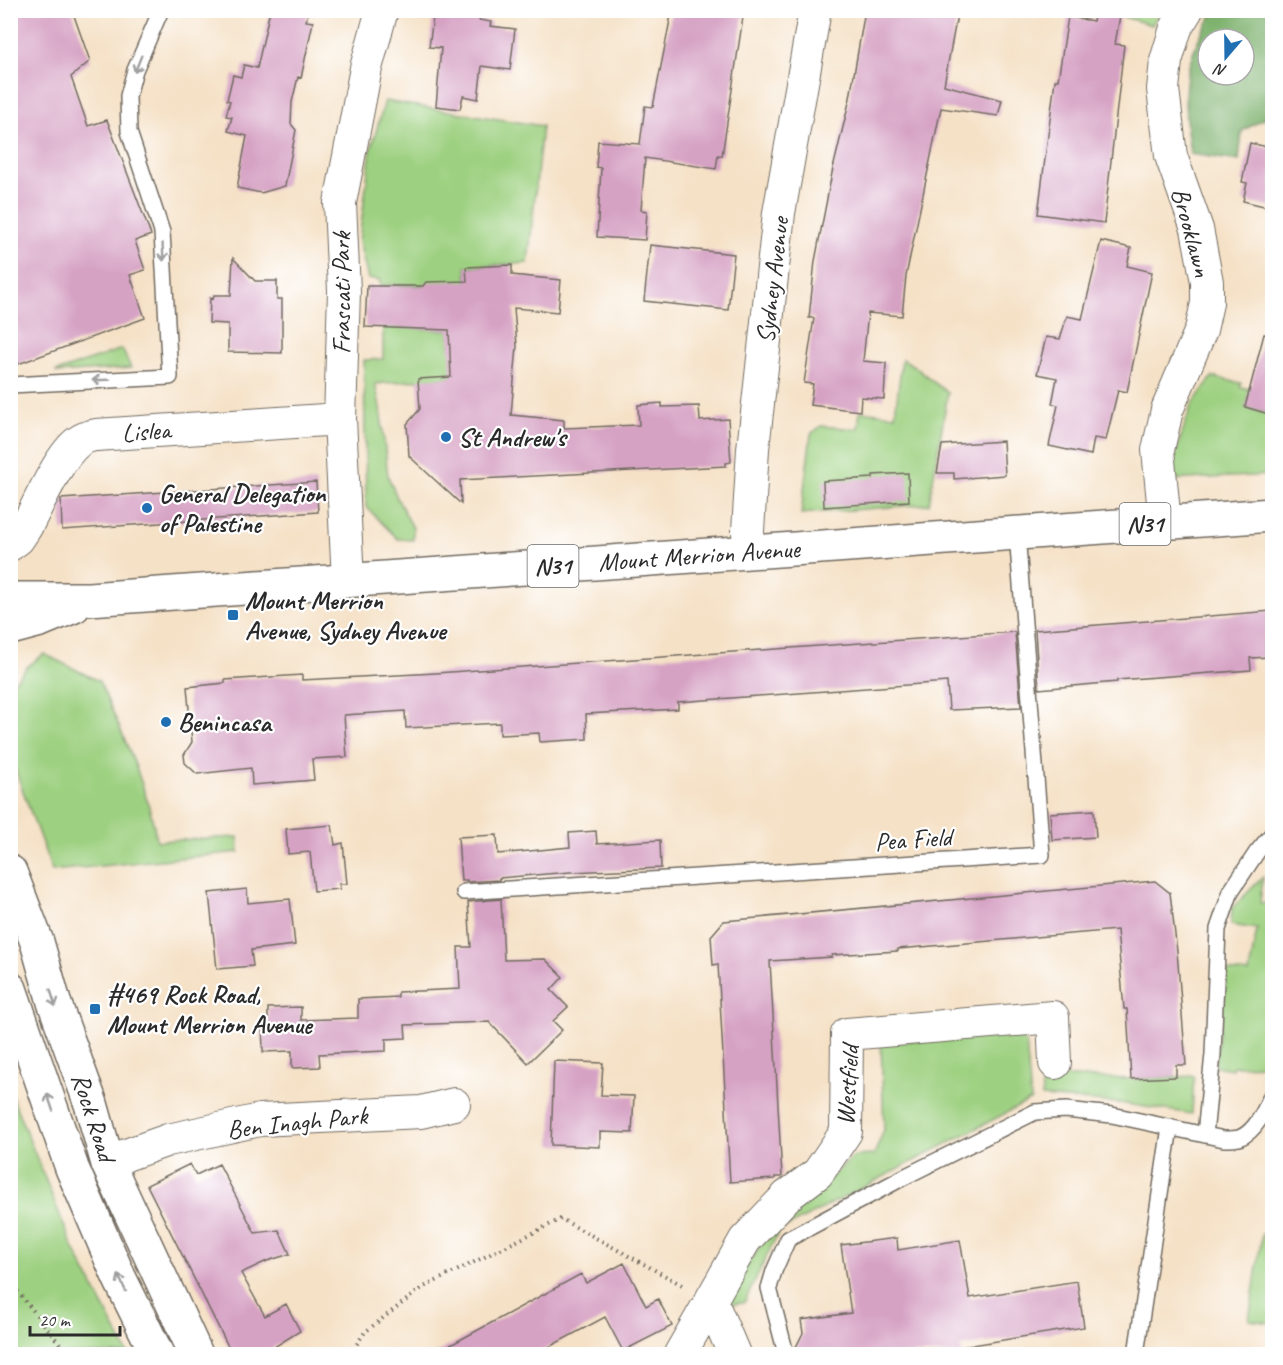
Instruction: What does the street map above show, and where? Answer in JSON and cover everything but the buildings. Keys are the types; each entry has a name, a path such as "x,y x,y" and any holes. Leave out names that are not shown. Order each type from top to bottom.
{"main road":[{"name":"Mount Merrion Avenue","path":"10,599 89,599 1272,515"},
{"name":"Mount Merrion Avenue","path":"10,628 40,620 89,599"},
{"name":"Rock Road","path":"10,872 37,942 54,1002 91,1104 108,1164 196,1354"},
{"name":"Rock Road","path":"10,989 72,1168 115,1267 157,1354"}],"street":[{"name":"Frascati Park","path":"348,581 340,419 344,291 340,203 366,68 382,10"},
{"name":"Sydney Avenue","path":"749,551 753,448 779,213 815,10"},
{"name":"Brooklawn","path":"1165,523 1158,450 1167,410 1201,330 1207,303 1207,282 1197,229 1170,156 1163,88 1166,61 1176,28 1187,10"},
{"name":"Lislea","path":"10,545 18,539 26,527 68,452 80,440 87,437 340,419"},
{"name":"Westfield","path":"711,1300 745,1240 787,1196 818,1173 846,1132 847,1034 1053,1017 1055,1063"},
{"name":"Ben Inagh Park","path":"108,1164 168,1140 260,1120 421,1112 454,1104"},
{"path":"680,1354 711,1300"},
{"path":"711,1300 734,1354"}],"lane":[{"path":"10,385 170,377 162,232 129,132 128,96 135,70 161,10"},
{"name":"Pea Field","path":"464,892 1042,855 1017,533"},
{"path":"1205,1135 1213,1054 1218,929 1231,891 1272,834"},
{"path":"786,1354 769,1288 788,1239 906,1176 1035,1112 1066,1110 1112,1115 1224,1139 1238,1138 1247,1134 1256,1124 1272,1094"},
{"path":"1136,1354 1170,1127"}],"path":[{"path":"350,1354 365,1332 422,1288 561,1219 711,1300"},
{"path":"10,1282 68,1354"}],"green space":[{"path":"1160,10 1152,25 1120,16 1089,11"},
{"path":"1215,11 1272,11 1272,114 1242,131 1239,161 1190,154 1185,96 1186,80 1196,45 1196,87 1256,87 1256,27 1205,27"},
{"path":"385,101 542,126 528,263 466,267 467,285 380,285 380,280 368,279 359,241 371,149"},
{"path":"383,327 449,330 453,377 375,384 380,406 388,476 413,528 413,540 398,539 366,507 364,360 383,359"},
{"path":"122,349 131,368 56,372"},
{"path":"902,359 948,392 929,504 801,514 811,434 821,426 858,429 860,411 895,415"},
{"path":"1212,377 1241,383 1240,387 1254,390 1248,396 1246,407 1272,415 1272,475 1167,480 1191,406"},
{"path":"44,654 99,681 140,779 157,841 238,837 239,852 52,871 11,758 11,685 27,667"},
{"path":"1263,877 1260,903 1272,904 1272,1063 1271,1065 1233,1066 1232,1069 1215,1066 1227,971 1249,973 1257,929 1231,925 1232,908"},
{"path":"1012,1032 1026,1042 1031,1100 779,1231 744,1303 727,1304 746,1267 765,1239 854,1156 874,1155 884,1130 881,1043"},
{"path":"1041,1076 1131,1079 1194,1076 1192,1114 1119,1103 1042,1097"},
{"path":"10,1092 72,1245 128,1354 11,1354"},
{"path":"1262,1234 1272,1235 1272,1323 1249,1320"}],"place":[{"name":"St Andrew's","path":"446,437"},
{"name":"General Delegation of Palestine","path":"147,508"},
{"name":"Mount Merrion Avenue, Sydney Avenue","path":"233,615"},
{"name":"Benincasa","path":"166,722"},
{"name":"#469 Rock Road, Mount Merrion Avenue","path":"95,1009"}]}
